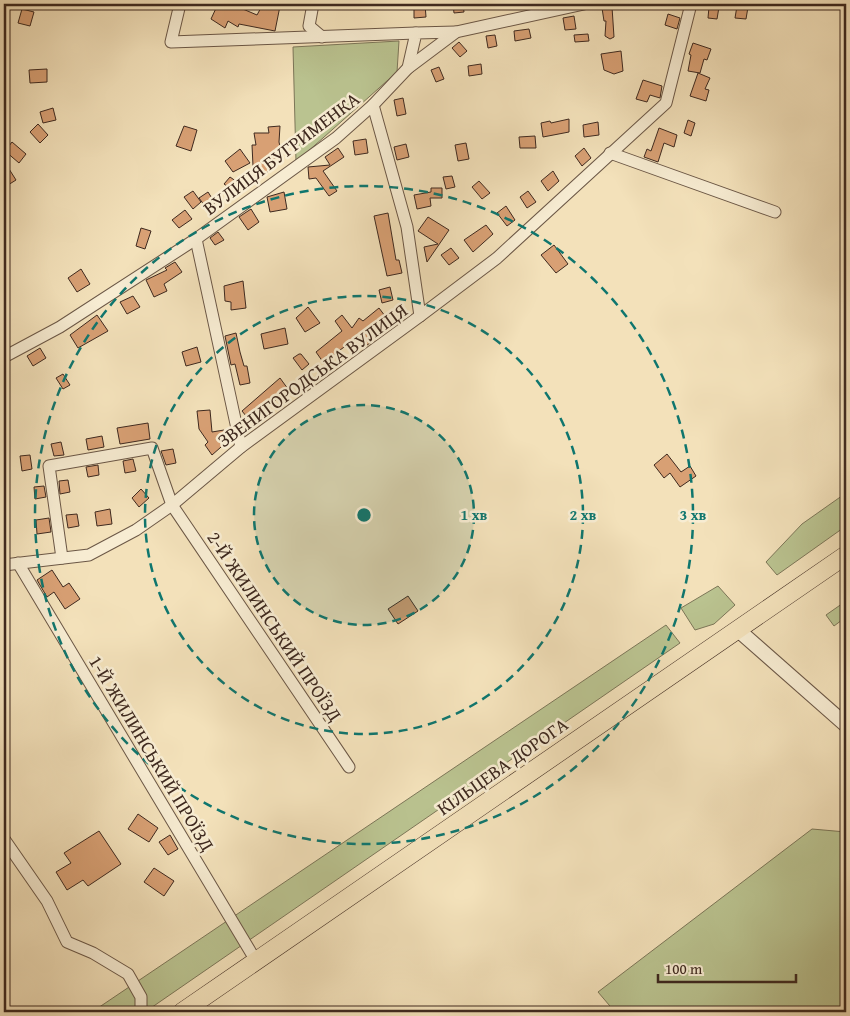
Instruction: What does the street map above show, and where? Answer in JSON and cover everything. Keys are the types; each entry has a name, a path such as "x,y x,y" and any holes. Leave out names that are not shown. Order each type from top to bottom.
{"highway":[{"name":"КІЛЬЦЕВА ДОРОГА","path":"182,1012 846,555"}],"street":[{"path":"180,4 171,42 456,32"},
{"path":"313,4 309,26 322,37"},
{"name":"ВУЛИЦЯ БУГРИМЕНКА","path":"4,357 60,327 196,239 336,138 373,105 408,68 456,32 584,4"},
{"path":"692,4 666,103 610,154 775,212"},
{"path":"408,68 416,33"},
{"path":"373,105 407,226 420,316"},
{"name":"ЗВЕНИГОРОДСЬКА ВУЛИЦЯ","path":"4,565 89,556 136,530 172,505 241,447 496,258 610,154"},
{"path":"196,239 241,447"},
{"name":"2-Й ЖИЛИНСЬКИЙ ПРОЇЗД","path":"62,558 49,466 152,448 172,505 349,767"},
{"name":"1-Й ЖИЛИНСЬКИЙ ПРОЇЗД","path":"18,563 256,961"},
{"path":"737,629 846,725"},
{"path":"4,839 47,901 67,942 93,953 128,974 141,997 140,1012"}],"green space":[{"path":"399,41 397,72 296,162 293,47"},
{"path":"846,493 846,526 777,575 766,562 802,524"},
{"path":"718,586 735,605 714,624 695,630 681,608"},
{"path":"846,601 846,617 834,626 826,615"},
{"path":"666,625 680,643 145,1012 92,1012"},
{"path":"812,829 846,832 846,1012 615,1012 598,992"}],"building":[{"path":"218,4 231,4 257,15 263,4 280,6 275,31 239,24 238,27 228,21 225,28 211,19"},
{"path":"414,4 425,4 426,17 414,18"},
{"path":"453,4 463,4 464,12 454,13"},
{"path":"737,6 748,7 746,19 735,18"},
{"path":"612,7 614,37 610,39 605,36 606,21 604,21 602,8"},
{"path":"709,7 719,7 717,19 708,18"},
{"path":"22,9 34,12 30,26 18,23"},
{"path":"668,14 680,18 677,29 665,25"},
{"path":"574,16 576,29 565,30 563,18"},
{"path":"529,29 531,38 515,41 514,31"},
{"path":"588,34 589,41 575,42 574,35"},
{"path":"495,35 497,46 488,48 486,36"},
{"path":"459,42 467,51 460,57 452,48"},
{"path":"693,43 711,49 707,60 704,59 700,73 688,71 691,55 689,54"},
{"path":"621,51 623,71 614,74 604,70 601,54"},
{"path":"481,64 482,74 469,76 468,66"},
{"path":"439,67 444,79 436,82 431,70"},
{"path":"47,69 47,82 30,83 29,70"},
{"path":"698,73 710,78 705,89 709,90 706,101 690,96"},
{"path":"643,80 662,86 660,98 650,95 647,102 636,99"},
{"path":"403,98 406,114 397,116 394,100"},
{"path":"53,108 56,120 43,123 40,112"},
{"path":"569,119 569,132 543,137 541,123"},
{"path":"688,120 695,123 691,136 684,133"},
{"path":"598,122 599,135 584,137 583,125"},
{"path":"38,124 48,135 40,143 30,132"},
{"path":"184,126 197,130 191,151 176,146"},
{"path":"280,126 279,142 282,155 265,164 270,170 261,177 253,166 252,145 256,145 254,133 269,133 268,127"},
{"path":"659,128 677,135 674,147 664,143 658,162 644,157 647,149 651,151"},
{"path":"535,136 536,148 520,148 519,137"},
{"path":"366,139 368,153 355,155 353,141"},
{"path":"12,142 26,154 19,163 5,151"},
{"path":"466,143 469,159 458,161 455,145"},
{"path":"406,144 409,157 397,160 394,147"},
{"path":"338,148 344,157 323,171 337,191 329,196 316,178 309,179 308,167 330,165 325,157"},
{"path":"584,148 591,158 582,166 575,156"},
{"path":"240,149 250,163 233,172 225,161"},
{"path":"4,161 16,180 8,185 4,179"},
{"path":"553,171 559,181 548,191 541,181"},
{"path":"452,176 455,187 446,189 443,177"},
{"path":"230,177 240,184 234,191 224,184"},
{"path":"479,181 490,193 482,199 472,187"},
{"path":"431,188 442,188 442,198 430,198 431,206 417,209 414,195 431,192"},
{"path":"193,191 201,202 193,209 184,197"},
{"path":"528,191 536,202 527,208 520,197"},
{"path":"208,192 215,203 207,209 199,198"},
{"path":"284,192 287,209 270,212 267,197"},
{"path":"506,206 515,220 507,226 497,213"},
{"path":"251,209 259,222 248,230 239,217"},
{"path":"185,210 192,219 179,228 172,220"},
{"path":"388,213 396,260 399,260 402,273 387,276 374,216"},
{"path":"428,217 449,230 427,262 424,247 438,244 418,231"},
{"path":"486,225 493,234 473,252 464,240"},
{"path":"141,228 151,231 145,249 136,246"},
{"path":"218,232 224,240 215,245 210,238"},
{"path":"554,245 568,264 556,273 541,255"},
{"path":"451,248 459,258 449,265 441,255"},
{"path":"175,262 182,272 164,284 167,291 154,297 146,280 167,270 165,268"},
{"path":"81,269 90,284 77,292 68,278"},
{"path":"243,281 246,308 231,310 231,302 225,301 224,286"},
{"path":"390,287 393,300 382,303 379,290"},
{"path":"133,296 140,307 127,314 120,302"},
{"path":"308,307 320,323 305,332 296,318"},
{"path":"379,308 385,316 372,327 379,332 373,341 367,345 357,338 323,362 316,352 342,331 335,321 342,315 352,328 359,318 363,321"},
{"path":"97,315 108,331 78,348 70,335"},
{"path":"285,328 288,344 264,349 261,334"},
{"path":"236,333 244,366 247,366 250,383 240,385 235,364 231,365 225,336"},
{"path":"197,347 201,362 186,366 182,352"},
{"path":"40,348 46,358 33,366 27,356"},
{"path":"299,354 309,364 302,370 293,358"},
{"path":"63,374 70,385 63,389 56,378"},
{"path":"280,378 288,389 251,422 242,411"},
{"path":"210,410 212,432 224,430 229,440 212,455 205,445 208,442 199,429 197,411"},
{"path":"148,423 150,439 120,444 117,428"},
{"path":"102,436 104,447 88,450 86,439"},
{"path":"61,442 64,455 54,456 51,444"},
{"path":"173,449 176,463 166,465 161,451"},
{"path":"667,454 681,472 690,466 696,476 680,487 670,473 664,478 654,465"},
{"path":"30,455 32,469 22,471 20,456"},
{"path":"133,459 136,471 125,473 123,461"},
{"path":"98,465 99,475 88,477 86,467"},
{"path":"68,480 70,492 60,494 59,481"},
{"path":"44,486 46,497 35,499 34,487"},
{"path":"141,489 149,498 139,507 132,498"},
{"path":"110,509 112,524 97,526 95,512"},
{"path":"77,514 79,526 68,528 66,515"},
{"path":"49,518 51,532 37,534 36,520"},
{"path":"52,570 63,587 69,583 80,599 65,609 54,592 47,597 37,580"},
{"path":"408,596 418,611 398,624 388,609"},
{"path":"138,814 158,828 149,842 128,829"},
{"path":"99,831 121,864 88,886 83,880 67,890 56,872 71,863 64,853"},
{"path":"170,835 178,849 168,855 159,842"},
{"path":"154,868 174,881 164,896 144,882"}]}
